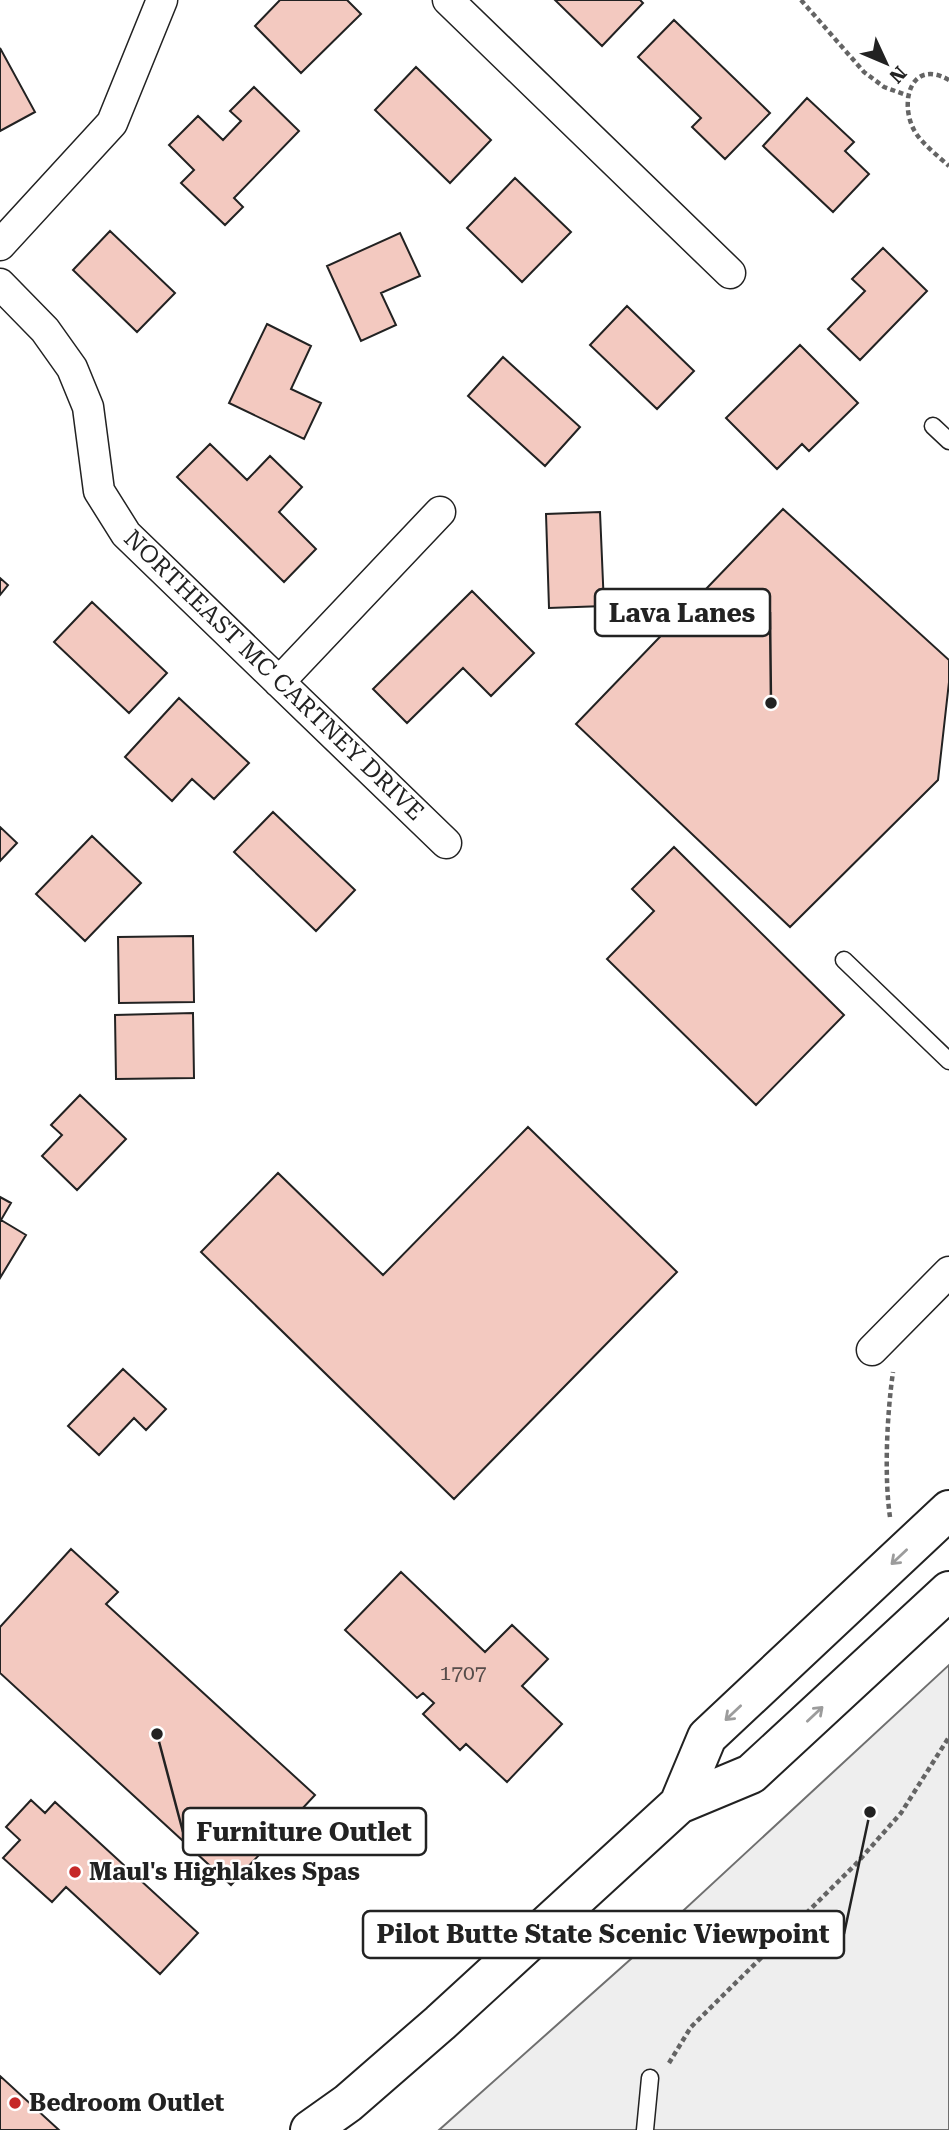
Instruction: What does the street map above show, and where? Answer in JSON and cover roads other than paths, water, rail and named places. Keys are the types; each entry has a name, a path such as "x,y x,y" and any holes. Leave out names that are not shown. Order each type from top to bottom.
{"main road":[{"path":"679,1804 707,1737 949,1510"},
{"path":"310,2130 348,2103 440,2023 679,1804 751,1774 949,1591"}],"street":[{"path":"0,245 111,123 162,0"},
{"path":"448,0 730,273"},
{"name":"NORTHEAST MC CARTNEY DRIVE","path":"0,284 45,330 72,368 88,407 99,491 126,534 446,843"},
{"path":"279,682 440,512"},
{"path":"872,1350 949,1272"}],"lane":[{"path":"933,426 949,441"},
{"path":"844,960 949,1061"},
{"path":"645,2130 650,2078"}],"place":[{"name":"Lava Lanes","path":"771,703"},
{"name":"Furniture Outlet","path":"157,1734"},
{"name":"Pilot Butte State Scenic Viewpoint","path":"870,1812"},
{"name":"Maul's Highlakes Spas","path":"75,1872"},
{"name":"Bedroom Outlet","path":"15,2103"}]}
